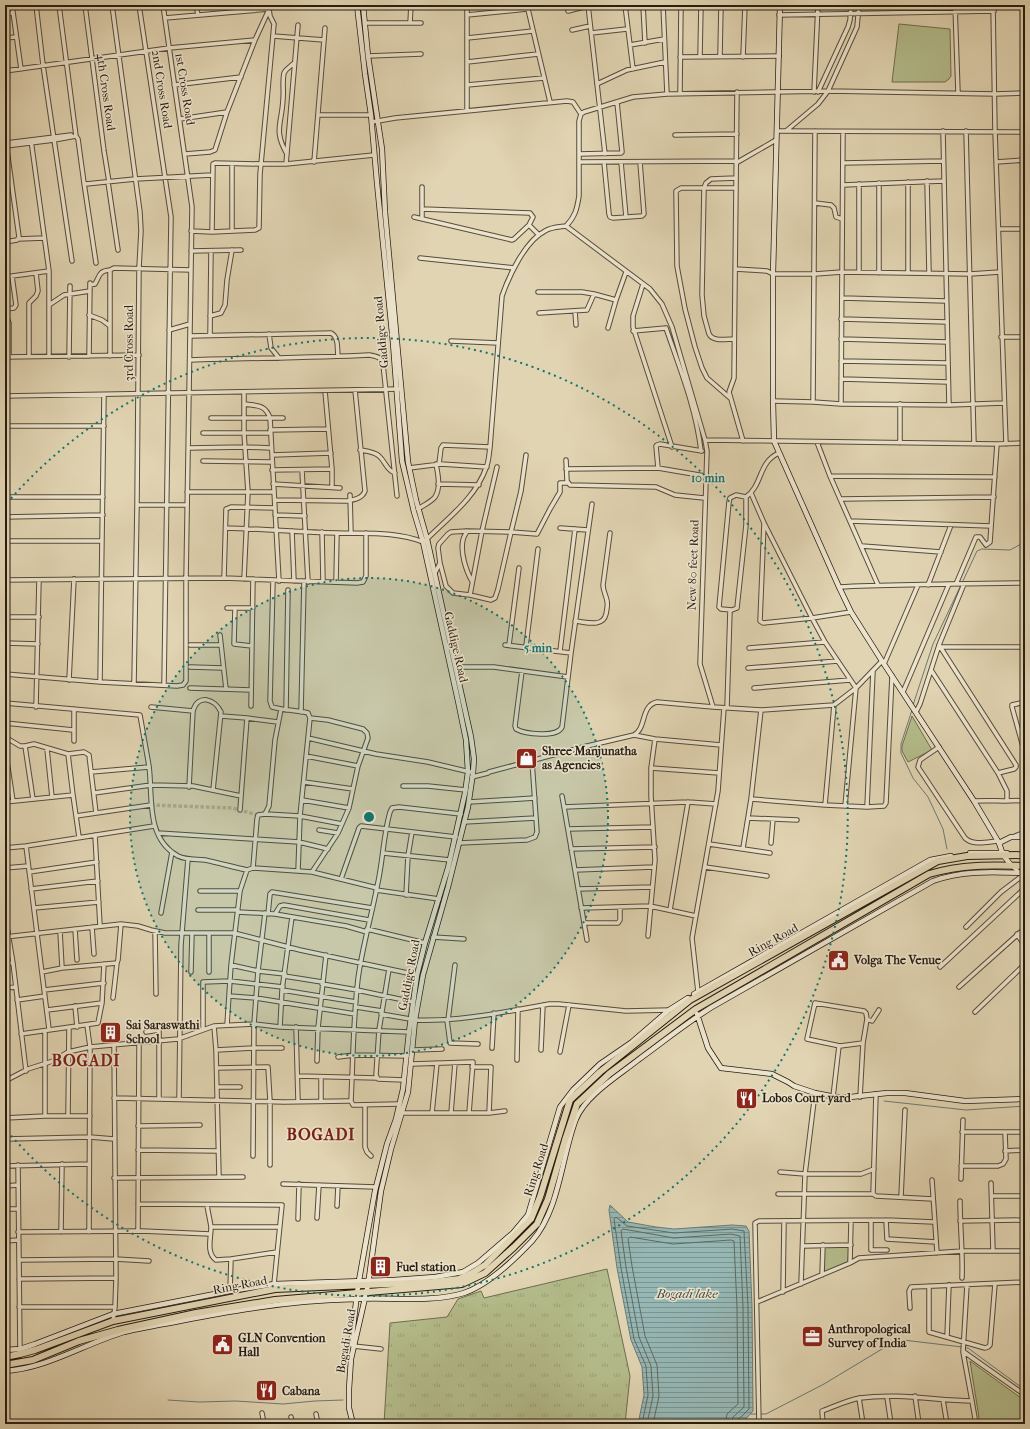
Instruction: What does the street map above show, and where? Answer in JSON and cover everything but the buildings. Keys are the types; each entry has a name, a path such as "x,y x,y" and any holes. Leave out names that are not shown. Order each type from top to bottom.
{"highway":[{"name":"Ring Road","path":"5,1357 113,1318 294,1285 433,1282 459,1278 472,1273 485,1265 530,1219 540,1197 570,1100 598,1070 674,1010 710,988 938,861 968,856 1025,854"},
{"name":"Ring Road","path":"5,1365 26,1362 79,1342 118,1330 196,1313 285,1301 365,1296 462,1284 485,1272 514,1247 537,1224 548,1199 577,1104 609,1074 695,1009 930,874 948,868 970,866 1025,866"}],"street":[{"path":"12,5 20,69"},
{"path":"36,5 43,65 72,261"},
{"path":"59,5 76,136 96,263"},
{"name":"4th Cross Road","path":"85,5 118,250"},
{"name":"3rd Cross Road","path":"112,5 140,212 141,231 139,268 134,683"},
{"name":"2nd Cross Road","path":"139,5 171,217 164,685"},
{"name":"1st Cross Road","path":"163,5 192,207 189,448 187,492 186,681 180,686 164,685"},
{"path":"196,5 198,15"},
{"name":"Gaddige Road","path":"357,5 372,122 398,390 409,468 463,727 467,752 468,772 466,790 456,837 417,974 413,1002 413,1050 408,1092 389,1156 382,1189 368,1283"},
{"name":"Gaddige Road","path":"359,1283 376,1187 387,1144 396,1119 404,1080 409,1032 464,822 473,775 474,759 471,738 435,573 425,540 414,512 402,461 382,149 379,121 368,56 363,5"},
{"path":"410,23 411,5"},
{"path":"467,5 467,111"},
{"path":"568,11 588,6 609,5"},
{"path":"625,5 633,69"},
{"path":"643,5 645,43"},
{"path":"663,5 667,94"},
{"path":"680,93 681,5"},
{"path":"700,57 701,5"},
{"path":"720,56 721,5"},
{"path":"743,57 745,5"},
{"path":"780,5 773,274 774,441 851,612 974,801 998,842 1003,854 1011,865 1022,874 1025,882"},
{"path":"816,92 818,5"},
{"path":"816,92 848,27 851,14 851,5"},
{"path":"786,131 818,104 828,91 855,32 858,22 859,5"},
{"path":"956,5 958,93"},
{"path":"994,5 996,162 1001,337 1006,444"},
{"path":"1024,5 1025,78"},
{"path":"588,6 605,154"},
{"path":"165,18 270,7"},
{"path":"191,231 212,232 255,230 259,228 260,174 274,24 270,16 270,7"},
{"path":"184,154 210,152 215,150 227,112 255,40 270,7"},
{"path":"467,15 527,7 550,102"},
{"path":"779,15 994,11"},
{"path":"5,14 13,13"},
{"path":"365,23 420,23"},
{"path":"286,164 298,25"},
{"path":"572,30 590,26"},
{"path":"314,162 325,28"},
{"path":"591,33 627,29"},
{"path":"467,38 533,31"},
{"path":"273,36 324,40"},
{"path":"5,38 16,37"},
{"path":"630,45 664,39"},
{"path":"5,71 169,48 255,40"},
{"path":"368,56 421,54"},
{"path":"467,62 538,54"},
{"path":"680,56 779,56"},
{"path":"597,84 627,70 665,62"},
{"path":"287,154 281,143 279,131 283,102 284,73 294,63"},
{"path":"174,85 241,77"},
{"path":"467,85 544,78"},
{"path":"581,114 600,107 641,96 680,93 828,91 995,94 1025,93"},
{"path":"737,92 734,378 730,388 730,398 743,441"},
{"path":"226,528 366,533 425,540 473,493 487,467 490,447 502,296 506,284 525,249 539,235 550,229 566,226 573,218 577,208 580,184 579,121 581,114 576,105 571,101 550,102 372,122"},
{"path":"579,154 620,153 622,151 617,102"},
{"path":"180,119 227,112"},
{"path":"318,115 371,115"},
{"path":"777,131 1025,132"},
{"path":"813,402 815,131"},
{"path":"943,131 949,405"},
{"path":"966,131 974,444"},
{"path":"840,404 843,132"},
{"path":"675,135 737,134"},
{"path":"18,239 19,235 6,144 54,139 74,135 76,136"},
{"path":"580,162 698,160 736,162 776,140"},
{"path":"31,141 48,271 49,356"},
{"path":"212,232 212,166 214,164 286,164 374,155"},
{"path":"996,162 1025,160"},
{"path":"843,163 943,161"},
{"path":"604,162 610,216 612,218 642,216 644,214 640,162"},
{"path":"621,162 626,217"},
{"path":"232,164 232,231"},
{"path":"84,183 187,175 212,175"},
{"path":"734,339 712,339 707,330 702,295 704,188 711,179 736,178"},
{"path":"927,181 929,273"},
{"path":"843,185 943,181"},
{"path":"908,182 908,273"},
{"path":"878,272 879,183"},
{"path":"859,184 859,272"},
{"path":"422,187 422,219"},
{"path":"730,398 707,378 695,347 685,309 677,266 676,190 681,188 736,188"},
{"path":"815,203 831,205 834,208 836,217 842,219"},
{"path":"414,217 512,240 529,225 533,217 530,214 422,209"},
{"path":"529,225 539,235"},
{"name":"New 80 feet Road","path":"566,226 650,289 662,304 672,327 707,451 704,498 700,664 713,707"},
{"path":"999,229 1025,229"},
{"path":"5,242 18,239 44,238"},
{"path":"210,316 223,311 225,305 232,250"},
{"path":"191,251 242,250"},
{"path":"210,335 211,251"},
{"path":"420,258 514,268"},
{"path":"89,356 90,284 95,284 100,273 114,268 191,270"},
{"path":"735,269 766,271 773,274 878,272 970,274 1000,272"},
{"path":"110,270 110,356"},
{"path":"5,277 48,271"},
{"path":"608,328 626,272"},
{"path":"29,356 29,303 36,296 38,291 36,273"},
{"path":"5,309 14,308 16,306 12,276"},
{"path":"643,284 632,316 633,331 672,447"},
{"path":"70,286 70,357"},
{"path":"49,305 64,295 90,291"},
{"path":"538,292 594,294 616,300"},
{"path":"540,313 587,310 594,294"},
{"path":"842,298 946,300"},
{"path":"575,311 576,325"},
{"path":"5,312 9,323 7,357 139,355"},
{"path":"89,315 102,320 110,326"},
{"path":"842,319 947,322"},
{"path":"169,330 190,324"},
{"path":"633,331 672,327"},
{"path":"666,328 693,407 700,451"},
{"path":"190,336 331,333 336,337 338,356"},
{"path":"269,334 271,348 280,359"},
{"path":"1001,337 1025,337"},
{"path":"841,339 947,342"},
{"path":"451,341 498,343"},
{"path":"190,360 237,358 280,359 369,355 380,358 383,362 397,496"},
{"path":"841,360 948,363"},
{"path":"841,379 948,382"},
{"path":"275,500 350,500 361,497 365,491 355,390"},
{"path":"5,396 398,390"},
{"path":"325,391 331,453 332,487"},
{"path":"244,392 244,433 248,492 244,579"},
{"path":"100,682 104,395"},
{"path":"773,401 840,404 949,405 1004,403"},
{"path":"244,404 264,408 268,411 270,418 279,581"},
{"path":"900,404 900,443"},
{"path":"210,418 284,418"},
{"path":"5,426 104,426"},
{"path":"203,433 244,433 328,429"},
{"path":"705,440 974,444 1025,443"},
{"path":"817,442 830,476 878,585"},
{"path":"956,584 976,537 980,537 986,545 990,542 997,444"},
{"path":"418,509 434,499 438,484 438,464 443,445 490,447"},
{"path":"658,468 657,445 707,451"},
{"path":"189,448 271,448"},
{"path":"360,450 375,453 389,470 395,473"},
{"path":"272,455 331,453"},
{"path":"746,497 736,495 730,498 728,502 719,607 721,609 735,610 737,608 746,525 746,497 754,489 768,460 772,456 779,453"},
{"path":"526,455 521,491 511,532 496,596 491,600 470,595 458,595 450,591 446,586 440,563 438,548 442,539 451,532 467,531 511,532 537,534 560,492 560,483 568,483 570,485 656,487 675,495 704,498"},
{"path":"566,460 568,483"},
{"path":"203,461 272,462"},
{"path":"409,468 438,464 487,467"},
{"path":"470,595 496,467"},
{"path":"566,469 658,468 705,476"},
{"path":"272,470 332,469"},
{"path":"302,470 306,532 302,712"},
{"path":"830,476 995,477"},
{"path":"273,484 340,488"},
{"path":"438,484 478,484"},
{"path":"187,492 274,492"},
{"path":"751,492 764,523 812,618 825,642 856,688 845,806"},
{"path":"350,495 351,533"},
{"path":"5,497 103,497"},
{"path":"841,499 994,497"},
{"path":"522,671 515,726 518,731 548,734 561,730 592,504"},
{"path":"137,505 187,505"},
{"path":"224,578 227,508 275,508"},
{"path":"5,517 102,515"},
{"path":"275,515 305,516"},
{"path":"850,521 991,526"},
{"path":"764,523 760,621 763,623 851,612"},
{"path":"928,584 951,525"},
{"path":"560,528 588,530"},
{"path":"560,651 575,529"},
{"path":"292,531 294,581"},
{"path":"467,531 462,546 464,558 472,580"},
{"path":"322,532 323,581"},
{"path":"336,582 337,533"},
{"path":"5,580 186,580 224,578 357,583 363,582 366,576 366,533"},
{"path":"575,621 598,623 605,617 608,605 603,585 610,533"},
{"path":"5,541 102,541"},
{"path":"862,546 941,552"},
{"path":"526,646 538,548"},
{"path":"435,573 440,563"},
{"path":"519,568 507,645 526,646 571,653"},
{"path":"70,680 74,579"},
{"path":"251,706 253,579"},
{"path":"36,707 39,580"},
{"path":"273,581 270,701 272,707 308,713 310,718 300,816 298,871"},
{"path":"839,587 1025,583"},
{"path":"903,692 949,584"},
{"path":"916,712 920,704 930,670 964,584"},
{"path":"467,778 473,775 634,735 640,731 645,713 653,703 657,702 761,710 834,705 856,688 873,670 883,663 918,585"},
{"path":"286,710 288,590"},
{"path":"227,608 253,608"},
{"path":"235,608 234,644 252,646"},
{"path":"698,992 692,938 716,804 725,708 730,610"},
{"path":"5,617 39,617"},
{"path":"220,635 226,689"},
{"path":"749,648 825,642"},
{"path":"5,643 38,644"},
{"path":"190,645 221,645"},
{"path":"940,646 1025,647"},
{"path":"940,646 1016,765 1014,769 998,774"},
{"path":"748,668 838,662"},
{"path":"190,667 223,668"},
{"path":"456,667 494,667 568,677"},
{"path":"867,807 873,670"},
{"path":"930,670 998,774 1007,791 1007,801"},
{"path":"5,674 70,680 164,685"},
{"path":"751,799 825,805 867,807 884,806 886,803 892,676"},
{"path":"754,688 850,680"},
{"path":"190,688 251,690"},
{"path":"189,787 193,711 198,701 203,700 213,702 217,705 221,712 213,790"},
{"path":"1025,702 1012,705 1012,707 1025,754"},
{"path":"5,703 36,707 140,715 149,767 151,805 154,826 161,840 178,856 188,859 204,860 247,870 253,868 312,872 377,889 406,895 444,900"},
{"path":"825,805 834,705"},
{"path":"151,707 193,711"},
{"path":"74,709 74,741"},
{"path":"265,814 269,806 275,740 281,709"},
{"path":"743,848 751,799 761,710"},
{"path":"221,716 278,722"},
{"path":"240,810 247,718"},
{"path":"310,718 328,720 366,730 368,738 358,766 348,808 342,824 338,833 312,872"},
{"path":"5,723 73,730"},
{"path":"634,735 654,739 721,745"},
{"path":"5,737 20,746 32,744 68,754 84,752 88,754 96,813"},
{"path":"308,738 376,754 428,762 468,772 473,775"},
{"path":"648,936 655,847 651,803 651,768 654,739"},
{"path":"25,746 33,799"},
{"path":"939,747 920,760 918,766 964,838 971,842 978,843 998,842 1025,832"},
{"path":"5,748 13,801"},
{"path":"47,749 52,797"},
{"path":"68,754 79,838"},
{"path":"306,756 358,766"},
{"path":"459,843 531,839 534,837 537,832 532,761"},
{"path":"91,772 149,767"},
{"path":"651,768 719,773"},
{"path":"304,782 352,789"},
{"path":"94,793 151,785 189,787 241,796"},
{"path":"403,786 428,786 466,790"},
{"path":"5,802 73,796"},
{"path":"562,796 587,940"},
{"path":"468,802 535,798"},
{"path":"302,800 348,808"},
{"path":"974,801 1025,800"},
{"path":"564,807 688,802 716,804"},
{"path":"670,910 688,802"},
{"path":"76,816 151,805"},
{"path":"399,1104 353,1105 352,1101 354,1029 357,990 369,920 377,889 386,829 390,812 395,807 408,807 461,814"},
{"path":"253,868 258,816 265,814 300,816 342,824"},
{"path":"464,822 536,818"},
{"path":"748,818 797,820"},
{"path":"771,843 773,819"},
{"path":"5,848 154,826"},
{"path":"341,879 360,827 366,826 456,837"},
{"path":"568,830 653,827"},
{"path":"319,830 338,833"},
{"path":"406,895 408,856 412,832"},
{"path":"158,833 300,842 328,849"},
{"path":"94,835 97,862 100,926"},
{"path":"1014,837 1025,837"},
{"path":"709,844 770,853"},
{"path":"26,846 47,1010 45,1116"},
{"path":"571,849 655,847"},
{"path":"161,912 172,852"},
{"path":"383,853 450,860"},
{"path":"356,1007 412,1020 448,1020 543,1005 559,1004 626,1011 674,1010 698,992 930,860 971,853 1003,854"},
{"path":"178,1099 178,1039 182,933 188,859"},
{"path":"29,872 97,862"},
{"path":"5,868 28,866"},
{"path":"575,870 654,866"},
{"path":"704,866 768,876"},
{"path":"227,1025 231,965 240,891 247,870"},
{"path":"365,1296 413,1299 440,1297 462,1293 482,1285 516,1257 542,1227 549,1211 576,1119 581,1110 601,1090 697,1016 933,881 965,874 1022,874"},
{"path":"966,927 1001,892 1022,874"},
{"path":"32,889 98,882"},
{"path":"578,889 652,887"},
{"path":"940,967 1025,888"},
{"path":"200,891 240,891"},
{"path":"253,1156 254,1024 261,941 270,894 272,892 372,908"},
{"path":"34,908 99,902"},
{"path":"275,914 280,906 284,905 369,920"},
{"path":"581,908 650,906 696,916"},
{"path":"584,923 618,923 620,920 620,907"},
{"path":"198,910 275,914 346,926 425,943"},
{"path":"5,915 7,937 13,963 26,1071"},
{"path":"280,1027 282,989 292,917"},
{"path":"114,998 121,924"},
{"path":"7,937 121,924 138,926 165,933 231,932 261,941 326,956 417,974"},
{"path":"92,927 94,954"},
{"path":"959,987 1025,928"},
{"path":"75,929 77,960"},
{"path":"60,931 62,968"},
{"path":"155,931 156,994"},
{"path":"191,972 192,933"},
{"path":"208,972 209,933"},
{"path":"1017,934 1025,946"},
{"path":"433,936 464,939"},
{"path":"317,1061 320,996 326,956"},
{"path":"5,963 13,963"},
{"path":"42,972 62,968 117,963"},
{"path":"21,1034 77,1027 96,1024 99,1022 104,983 104,964"},
{"path":"975,1012 1025,964"},
{"path":"231,965 413,1002"},
{"path":"455,965 448,1020 450,1043 478,1044"},
{"path":"377,1078 379,1030 389,969"},
{"path":"203,1030 203,982 230,981 257,984 356,1002"},
{"path":"44,990 104,983"},
{"path":"5,988 16,987"},
{"path":"17,1000 45,996"},
{"path":"229,996 256,998 355,1014"},
{"path":"47,1010 102,1003"},
{"path":"860,1096 863,1042 867,1019 866,1013 864,1011 815,1003 807,1039 839,1046 863,1042"},
{"path":"541,1050 543,1005"},
{"path":"560,1052 569,1005"},
{"path":"75,1006 77,1027"},
{"path":"517,1060 518,1009"},
{"path":"695,1009 708,1048 721,1068 772,1074 794,1086 815,1093 841,1098 876,1094 905,1093 965,1102 1025,1099"},
{"path":"674,1010 683,1018"},
{"path":"867,1019 872,1021 879,1010"},
{"path":"492,1048 494,1013"},
{"path":"5,1081 53,1061 68,1052 114,1045 178,1039 214,1026 254,1024 280,1027 409,1032"},
{"path":"87,1025 90,1048 89,1232"},
{"path":"214,1026 217,1068 219,1178"},
{"path":"296,1027 298,1102"},
{"path":"68,1116 69,1028"},
{"path":"146,1032 159,1028 158,1098"},
{"path":"138,1231 139,1043"},
{"path":"114,1045 114,1232 116,1278 113,1318 230,1291 274,1284 294,1285"},
{"path":"832,1097 839,1046"},
{"path":"216,1050 282,1048"},
{"path":"413,1050 442,1049"},
{"path":"338,1056 354,1054 407,1056"},
{"path":"451,1113 455,1062"},
{"path":"412,1064 472,1062 469,1113"},
{"path":"432,1113 437,1063"},
{"path":"217,1068 268,1067 270,1101 270,1165"},
{"path":"472,1068 491,1067 489,1113"},
{"path":"298,1076 404,1080"},
{"path":"321,1077 321,1101"},
{"path":"217,1087 240,1087"},
{"path":"802,1284 805,1174 815,1093"},
{"path":"873,1194 876,1094"},
{"path":"114,1098 298,1102 352,1101"},
{"path":"365,1105 365,1147 371,1156"},
{"path":"901,1197 905,1110"},
{"path":"402,1113 489,1113 505,1111"},
{"path":"5,1118 90,1116"},
{"path":"961,1179 963,1120"},
{"path":"138,1126 200,1125"},
{"path":"962,1132 1025,1132"},
{"path":"961,1166 998,1166 1003,1164 1006,1159 1005,1132"},
{"path":"5,1138 114,1138"},
{"path":"138,1150 218,1151"},
{"path":"1006,1151 1025,1150"},
{"path":"61,1232 62,1164"},
{"path":"5,1166 90,1164"},
{"path":"5,1350 20,1352 18,1165"},
{"path":"780,1172 805,1174 861,1174 874,1169"},
{"path":"114,1178 242,1177"},
{"path":"932,1180 937,1253"},
{"path":"991,1183 993,1251"},
{"path":"283,1184 376,1187"},
{"path":"298,1219 299,1184"},
{"path":"5,1186 18,1185"},
{"path":"317,1218 320,1185"},
{"path":"337,1206 338,1186"},
{"path":"778,1194 873,1194 933,1199"},
{"path":"992,1196 1025,1196"},
{"path":"960,1201 962,1278"},
{"path":"138,1204 282,1205 274,1284"},
{"path":"207,1205 210,1227 210,1246 212,1256 216,1260 277,1252"},
{"path":"5,1209 18,1209"},
{"path":"759,1424 755,1223 759,1221 784,1222 871,1220 934,1222"},
{"path":"871,1220 871,1250 887,1250"},
{"path":"886,1220 888,1239 936,1242"},
{"path":"960,1221 1025,1220"},
{"path":"850,1263 851,1221"},
{"path":"783,1292 784,1222"},
{"path":"210,1227 279,1228"},
{"path":"18,1232 138,1231 210,1234"},
{"path":"5,1241 18,1240"},
{"path":"822,1275 823,1245"},
{"path":"803,1246 851,1245"},
{"path":"757,1302 860,1258 962,1251 1025,1251"},
{"path":"19,1260 115,1259 149,1261"},
{"path":"230,1291 231,1259"},
{"path":"19,1279 116,1278"},
{"path":"910,1308 909,1291 911,1287 1025,1282"},
{"name":"Bogadi Road","path":"350,1424 346,1392 348,1360 359,1283"},
{"name":"Bogadi Road","path":"353,1424 349,1408 349,1389 353,1346 368,1283"},
{"path":"929,1286 929,1332 985,1348 990,1345 995,1284"},
{"path":"967,1285 963,1351 976,1424"},
{"path":"438,1286 440,1297"},
{"path":"947,1337 949,1286"},
{"path":"19,1307 115,1307"},
{"path":"5,1371 26,1369 59,1358 128,1331 233,1309"},
{"path":"353,1346 381,1349"},
{"path":"963,1351 1025,1395"},
{"path":"823,1424 822,1411 858,1398 914,1396 943,1400 972,1401"},
{"path":"914,1396 919,1424"},
{"path":"887,1397 892,1424"},
{"path":"858,1398 863,1424"},
{"path":"943,1400 947,1424"},
{"path":"262,1413 264,1424"},
{"path":"316,1414 318,1424"},
{"path":"291,1417 292,1424"}],"green space":[{"path":"899,24 950,29 951,76 949,79 945,82 892,82"},
{"path":"912,716 932,750 908,762 902,751 902,746"},
{"path":"849,1246 848,1263 824,1273 824,1247"},
{"path":"607,1269 630,1376 625,1424 384,1424 390,1323 447,1317 458,1299 481,1291 484,1298"},
{"path":"970,1361 1025,1401 1025,1424 980,1424"}],"water":[{"name":"Bogadi lake","path":"610,1205 628,1222 656,1227 674,1229 732,1225 746,1226 749,1231 752,1307 753,1411 744,1421 735,1424 638,1424 644,1395 642,1367 631,1340 617,1268 609,1210"}],"waterway":[{"path":"962,583 977,551 982,549 1010,550 1025,542"},
{"path":"913,705 933,644 961,585"},
{"path":"912,710 901,744 901,753 913,778 928,797 943,829 947,849"},
{"path":"884,1101 966,1110 1025,1106"},
{"path":"761,1414 766,1414 824,1384 887,1346 903,1340 962,1347"},
{"path":"965,1348 968,1348 1025,1390"},
{"path":"168,1400 199,1402 236,1401 283,1404 343,1400"},
{"path":"751,1414 757,1414"}],"tunnel":[{"path":"151,805 232,808 258,815"}],"place":[{"name":"Shree Manjunatha as Agencies","path":"526,758"},
{"name":"Volga The Venue","path":"839,960"},
{"name":"Sai Saraswathi School","path":"111,1032"},
{"name":"Lobos Court yard","path":"747,1098"},
{"name":"Fuel station","path":"380,1267"},
{"name":"Anthropological Survey of India","path":"813,1336"},
{"name":"GLN Convention Hall","path":"222,1345"},
{"name":"Cabana","path":"266,1391"}],"district":[{"name":"BOGADI","path":"86,1060"},
{"name":"BOGADI","path":"321,1134"}]}
